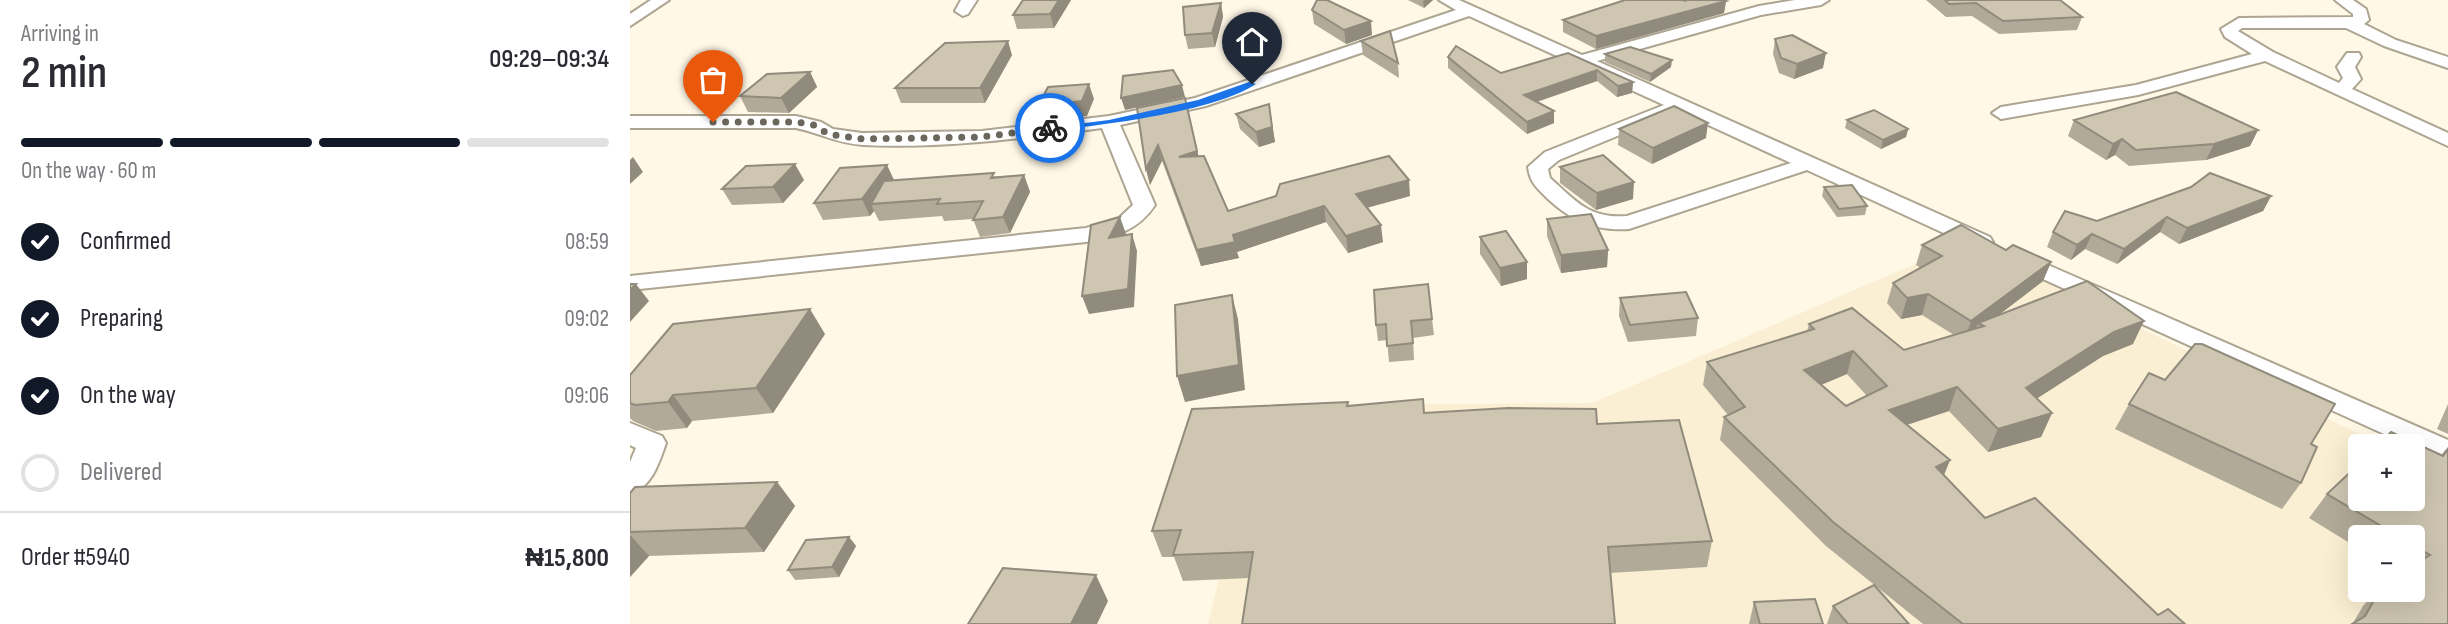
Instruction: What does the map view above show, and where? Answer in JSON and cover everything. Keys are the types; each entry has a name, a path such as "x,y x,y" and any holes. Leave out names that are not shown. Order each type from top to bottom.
{"street":[{"path":"630,20 661,0"},
{"path":"1447,0 2448,452"},
{"path":"1579,61 1759,11 1821,0"},
{"path":"2343,0 2364,17 2349,23 2231,25 2231,34 2267,56 2448,140"},
{"path":"630,122 796,122 814,125 828,134 862,139 982,137 1109,122 1200,102 1470,10"},
{"path":"2349,23 2390,43 2448,63"},
{"path":"2001,113 2138,90 2219,66 2267,56"},
{"path":"2341,91 2352,79 2346,67 2353,57"},
{"path":"1677,106 1552,156 1538,167 1540,180 1593,224 1609,225 1629,222 1807,164"},
{"path":"630,283 1086,235 1119,227 1138,216 1144,205 1109,122"},
{"path":"630,433 652,443 642,468 630,483"}],"shaded area":[{"path":"1964,243 2359,434 2348,434 2348,511 2416,511 2420,525 2348,525 2348,602 2425,602 2425,542 2448,624 1208,624 1261,406 1592,403"}],"building":[{"path":"1023,0 1059,0 1050,14 1013,15"},
{"path":"1317,0 1327,0 1371,21 1344,30 1312,10"},
{"path":"1625,0 1726,1 1596,36 1563,20"},
{"path":"1945,0 2060,0 2082,17 2003,21 1976,3 1949,4"},
{"path":"1221,3 1212,33 1185,35 1183,7"},
{"path":"1390,31 1398,63 1361,41"},
{"path":"1792,35 1826,53 1797,64 1781,58 1775,39"},
{"path":"1008,41 980,88 895,88 945,43"},
{"path":"1456,46 1501,73 1568,53 1633,82 1618,86 1597,70 1524,95 1554,111 1527,122 1448,57"},
{"path":"1630,47 1672,60 1651,74 1605,54"},
{"path":"1173,70 1182,85 1121,98 1123,76"},
{"path":"810,72 781,98 740,96 767,74"},
{"path":"1089,84 1082,101 1038,106 1048,87"},
{"path":"2176,92 2258,130 2214,144 2136,150 2122,139 2113,144 2074,120"},
{"path":"1185,98 1197,151 1179,157 1204,156 1228,211 1276,196 1280,184 1389,156 1409,180 1356,194 1381,225 1346,236 1324,206 1233,235 1235,242 1197,250 1158,145 1146,169 1137,108"},
{"path":"1269,104 1272,127 1256,132 1236,114"},
{"path":"1674,106 1708,123 1653,148 1619,129"},
{"path":"1874,110 1908,129 1883,140 1847,120"},
{"path":"1603,155 1634,182 1597,193 1560,167"},
{"path":"795,164 773,187 722,189 746,166"},
{"path":"887,165 862,199 814,203 840,168"},
{"path":"994,173 991,178 1024,175 1003,217 973,220 983,201 937,204 940,199 871,204 884,181"},
{"path":"2210,173 2271,196 2187,228 2167,217 2124,249 2092,234 2077,245 2053,232 2065,211 2097,221 2191,187"},
{"path":"1852,185 1867,206 1839,209 1824,187"},
{"path":"1591,214 1608,250 1561,255 1547,219"},
{"path":"1120,217 1109,238 1132,234 1128,289 1082,296 1091,225"},
{"path":"1961,225 2006,250 2013,245 2051,262 1971,321 1928,294 1907,298 1893,283 1942,256 1922,245"},
{"path":"1506,231 1527,262 1500,268 1480,237"},
{"path":"2087,281 2144,321 2114,332 2026,388 2052,413 1998,429 1957,387 1889,410 1950,460 1936,467 1985,518 2035,498 2158,615 2168,609 2185,624 1963,624 1833,522 1724,417 1745,407 1707,362 1814,329 1809,324 1852,308 1904,350 1984,326 1978,323","holes":["1853,351 1887,386 1846,406 1804,370"]},
{"path":"1428,284 1432,319 1411,321 1413,343 1387,346 1386,324 1376,325 1374,290"},
{"path":"1686,292 1698,318 1630,325 1620,298"},
{"path":"1232,295 1239,365 1177,376 1175,305"},
{"path":"810,309 756,388 673,395 668,402 635,405 630,403 630,375 673,324"},
{"path":"2195,344 2202,344 2335,404 2311,444 2317,447 2301,483 2129,404 2149,373 2165,380"},
{"path":"1423,399 1424,413 1508,408 1596,409 1597,424 1679,420 1712,541 1608,547 1615,624 1242,624 1253,552 1173,555 1181,530 1152,531 1192,409 1348,402 1347,406"},
{"path":"2425,448 2443,456 2448,449 2448,624 2352,624 2365,616 2373,602 2425,602 2425,558 2430,555 2425,552 2425,525 2380,525 2356,511 2425,511"},
{"path":"2348,474 2348,506 2327,494"},
{"path":"777,482 745,528 630,532 630,493 635,487"},
{"path":"849,537 832,567 788,570 806,540"},
{"path":"1003,568 1096,575 1071,624 968,624"},
{"path":"1874,585 1909,624 1848,624 1833,606"},
{"path":"1815,599 1823,624 1760,624 1754,602"}],"way so far":[{"path":"713,122 796,122 814,125 828,134 862,139 982,137 1050,128"}],"route":[{"path":"1050,128 1109,122 1200,102 1252,84"}]}
